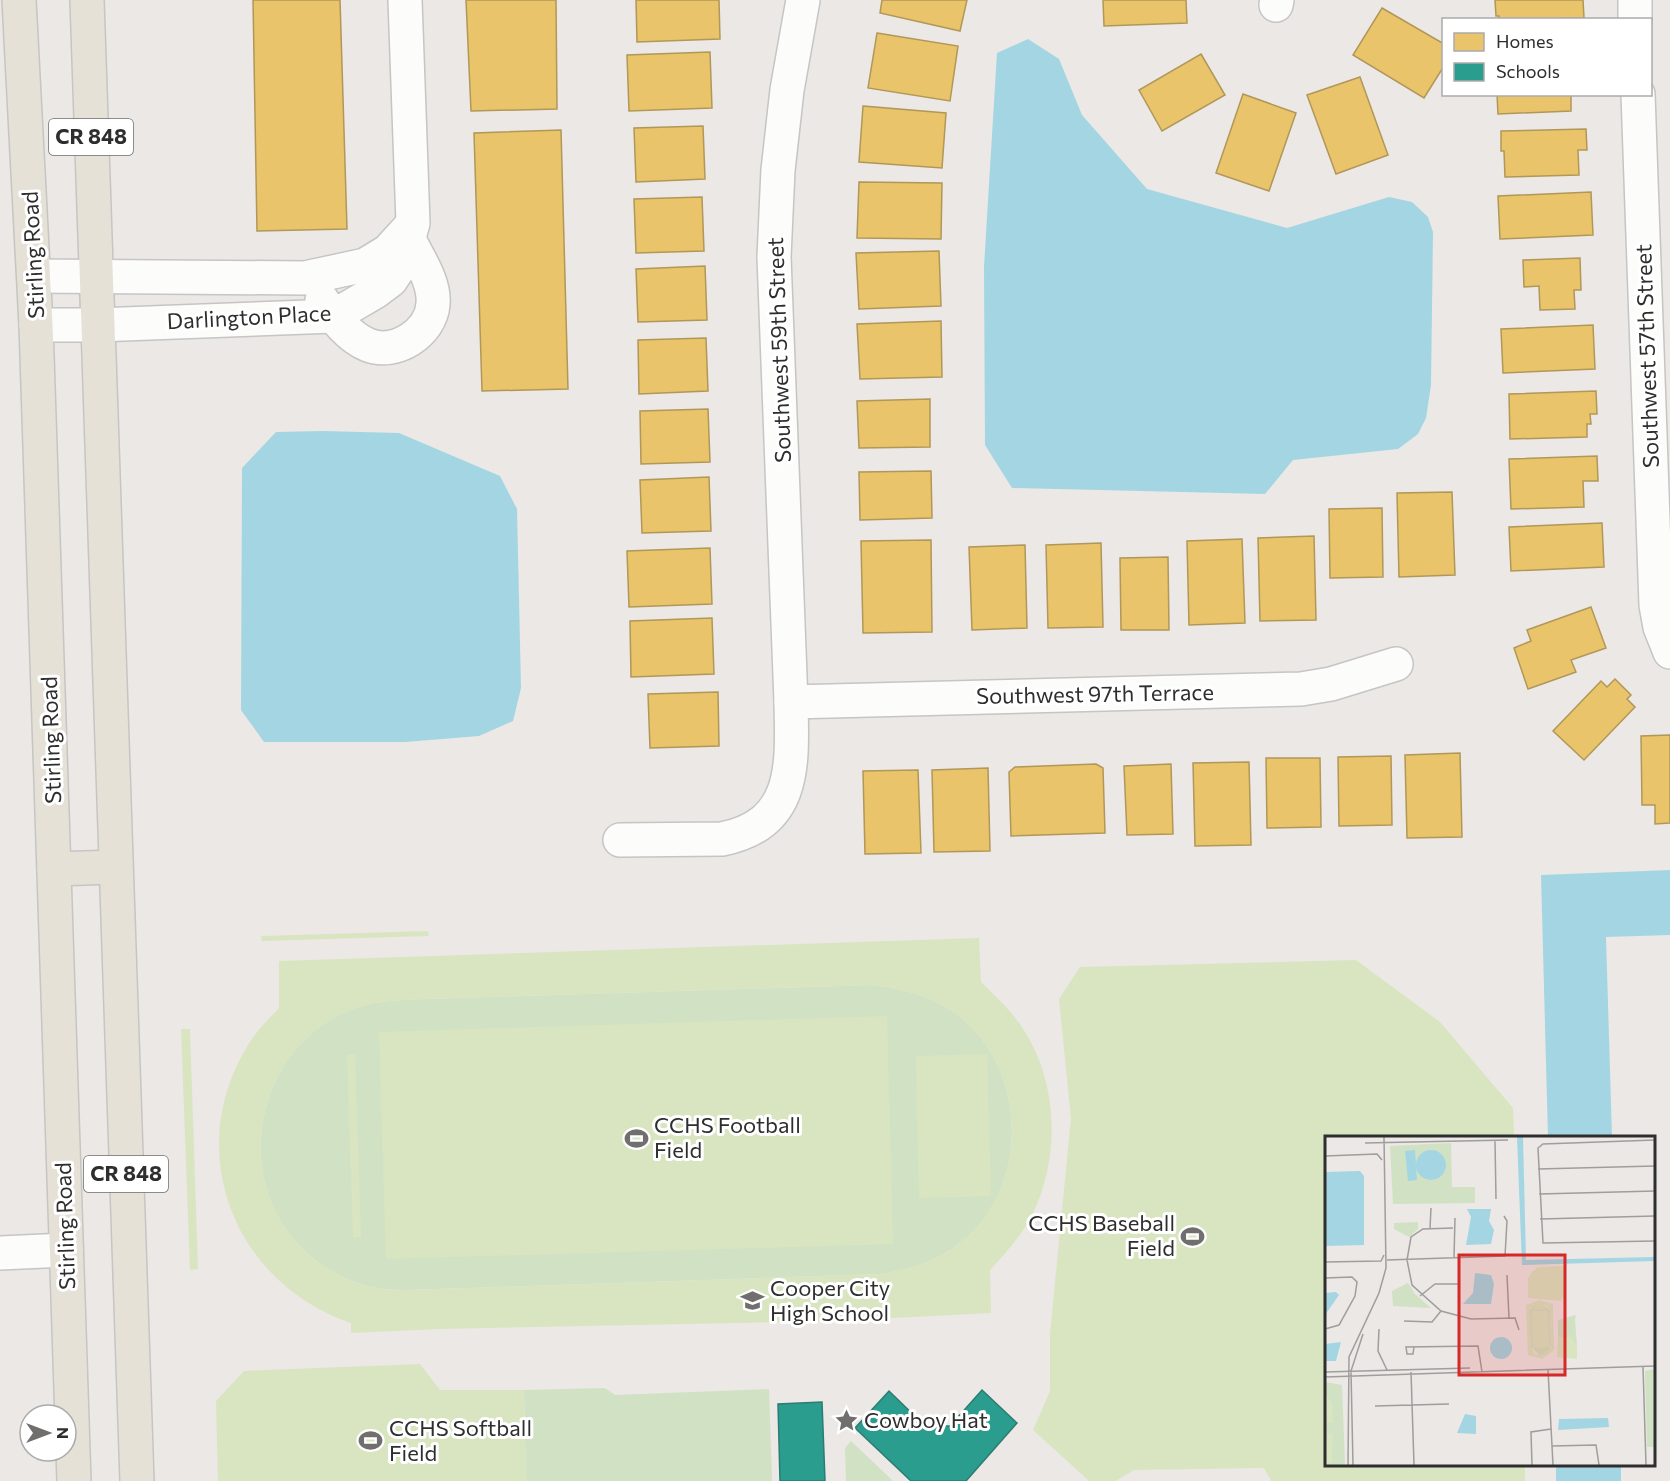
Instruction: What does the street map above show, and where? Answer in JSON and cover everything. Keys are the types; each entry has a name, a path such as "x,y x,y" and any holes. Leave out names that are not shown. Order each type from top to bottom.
{"main road":[{"name":"Stirling Road","path":"19,0 36,325 74,1481"},
{"name":"CR 848","path":"87,0 137,1481"},
{"path":"54,869 115,867"}],"street":[{"name":"Darlington Place","path":"36,325 97,325 334,316 391,280 402,263 411,231 405,0"},
{"name":"Southwest 59th Street","path":"620,840 722,839 739,836 770,814 782,799 788,781 792,758 791,702 774,257 777,170 787,90 803,0"},
{"path":"1635,0 1635,18"},
{"name":"Southwest 57th Street","path":"1638,96 1656,605 1660,627 1670,652"},
{"name":"Darlington Place","path":"34,276 306,278 365,265 387,251 411,231"},
{"path":"306,278 351,335 369,346 390,347 410,340 425,326 433,304 430,280 411,231"},
{"path":"214,277 246,311 246,320"},
{"name":"Southwest 97th Terrace","path":"791,702 1301,688 1331,684 1396,664"},
{"path":"0,1253 66,1250"}],"green space":[{"path":"428,931 429,936 262,941 261,936"},
{"path":"979,938 981,982 1013,1015 1028,1037 1047,1086 1051,1112 1051,1139 1042,1191 1023,1230 990,1270 991,1313 834,1321 439,1329 351,1333 351,1323 310,1304 276,1277 249,1245 230,1208 221,1167 220,1125 230,1083 250,1042 279,1008 279,961","holes":["883,986 932,1000 964,1020 985,1044 1000,1071 1009,1102 1012,1133 1008,1164 998,1194 982,1221 960,1243 922,1264 879,1274 385,1289 347,1279 319,1263 297,1243 280,1219 268,1193 262,1165 261,1135 266,1105 278,1076 293,1053 311,1034 333,1018 358,1007 400,1000"]},
{"name":"CCHS Baseball Field","path":"1356,960 1440,1022 1513,1108 1514,1136 1325,1136 1325,1466 1525,1466 1525,1481 1271,1481 1264,1468 1134,1470 1116,1481 1089,1481 1033,1430 1050,1391 1050,1334 1071,1118 1059,999 1080,967"},
{"path":"871,985 920,995 954,1012 964,1020 985,1044 1000,1071 1009,1102 1012,1133 1008,1164 998,1194 982,1221 960,1243 922,1264 880,1274 385,1289 347,1279 319,1263 297,1243 280,1219 268,1193 262,1165 261,1135 266,1105 278,1076 293,1053 311,1034 333,1018 358,1007 408,1000"},
{"name":"CCHS Football Field","path":"887,1016 893,1244 386,1259 379,1032"},
{"path":"181,1029 190,1029 198,1269 190,1270"},
{"path":"355,1054 361,1237 353,1237 347,1055"},
{"path":"987,1054 991,1196 919,1198 916,1056"},
{"name":"CCHS Softball Field","path":"420,1364 440,1390 524,1390 526,1481 218,1481 216,1401 244,1371"},
{"path":"605,1388 615,1395 769,1389 772,1481 526,1481 524,1390"},
{"path":"851,1441 893,1481 846,1481 845,1448"}],"water":[{"path":"1028,39 1059,59 1082,115 1147,189 1287,228 1389,197 1412,202 1428,217 1433,232 1431,385 1426,418 1418,434 1398,449 1293,460 1265,494 1012,488 985,445 984,267 997,53"},
{"path":"276,432 399,433 500,476 517,509 521,688 513,721 479,736 405,742 264,742 241,710 242,468"},
{"path":"1670,870 1670,935 1606,937 1612,1136 1548,1136 1541,875"},
{"path":"1556,1466 1621,1466 1621,1481 1556,1481"}],"building: Homes":[{"path":"253,0 340,0 347,229 257,231"},
{"path":"466,0 556,0 557,109 471,111"},
{"path":"636,0 719,0 720,39 637,42"},
{"path":"882,0 967,0 960,31 880,13"},
{"path":"1103,0 1186,0 1187,23 1104,26"},
{"path":"1495,0 1583,0 1584,18 1499,18 1496,16"},
{"path":"1382,8 1442,43 1442,69 1424,98 1353,55"},
{"path":"877,33 958,46 950,101 868,88"},
{"path":"710,52 712,108 629,111 627,55"},
{"path":"1201,54 1225,95 1162,131 1139,90"},
{"path":"1360,77 1388,155 1336,174 1307,95"},
{"path":"1243,94 1296,113 1269,191 1216,173"},
{"path":"1497,96 1571,96 1571,111 1498,114"},
{"path":"863,106 946,113 942,168 859,162"},
{"path":"703,126 705,179 636,182 634,128"},
{"path":"1586,129 1587,150 1578,150 1579,175 1505,177 1501,131"},
{"path":"561,130 568,389 482,391 474,133"},
{"path":"859,182 942,183 941,239 857,238"},
{"path":"1591,192 1593,235 1500,239 1498,196"},
{"path":"702,197 704,251 636,253 634,199"},
{"path":"939,251 941,306 859,309 856,253"},
{"path":"1580,258 1581,290 1574,290 1575,309 1540,310 1539,286 1524,287 1523,260"},
{"path":"705,266 707,320 638,322 636,269"},
{"path":"941,321 942,377 860,379 857,324"},
{"path":"1593,325 1595,369 1503,373 1501,329"},
{"path":"706,338 708,391 639,394 638,340"},
{"path":"1596,391 1597,414 1590,414 1591,424 1587,424 1587,437 1510,439 1509,394"},
{"path":"930,399 930,447 859,448 857,401"},
{"path":"708,409 710,462 641,464 640,411"},
{"path":"1597,456 1598,481 1583,481 1584,507 1511,509 1509,459"},
{"path":"931,471 932,518 860,520 859,472"},
{"path":"709,477 711,531 642,533 640,480"},
{"path":"1452,492 1455,575 1399,577 1397,493"},
{"path":"1382,508 1383,577 1330,578 1329,509"},
{"path":"1602,523 1604,567 1511,571 1509,527"},
{"path":"1314,536 1316,620 1260,621 1258,538"},
{"path":"1242,539 1245,623 1189,625 1187,541"},
{"path":"931,540 932,632 863,633 861,541"},
{"path":"1101,543 1103,627 1048,628 1046,545"},
{"path":"1025,545 1027,628 972,630 969,547"},
{"path":"710,548 712,604 629,607 627,551"},
{"path":"1168,557 1169,630 1121,630 1120,558"},
{"path":"1591,607 1606,648 1571,660 1576,672 1528,689 1514,648 1531,641 1527,630"},
{"path":"712,618 714,674 631,677 630,621"},
{"path":"1615,679 1631,695 1627,699 1635,707 1584,760 1553,731 1601,681 1607,687"},
{"path":"718,692 719,746 650,748 648,694"},
{"path":"1670,735 1670,823 1655,824 1655,805 1642,805 1641,736"},
{"path":"1460,753 1462,837 1407,838 1405,755"},
{"path":"1391,756 1392,825 1339,826 1338,757"},
{"path":"1266,758 1320,758 1321,827 1267,828"},
{"path":"1249,762 1251,845 1195,846 1193,763"},
{"path":"1096,764 1103,768 1105,833 1011,836 1009,772 1015,767"},
{"path":"1171,764 1173,834 1127,835 1124,766"},
{"path":"988,768 990,851 934,852 932,770"},
{"path":"918,770 921,853 865,854 863,771"}],"building: Schools":[{"path":"982,1390 1017,1423 966,1481 911,1481 855,1428 889,1391 925,1426 950,1426"},
{"path":"822,1402 825,1481 780,1481 778,1404"}],"place":[{"name":"CCHS Football Field","path":"636,1138"},
{"name":"CCHS Baseball Field","path":"1193,1236"},
{"name":"Cooper City High School","path":"752,1301"},
{"name":"Cowboy Hat","path":"846,1420"},
{"name":"CCHS Softball Field","path":"371,1441"}]}
